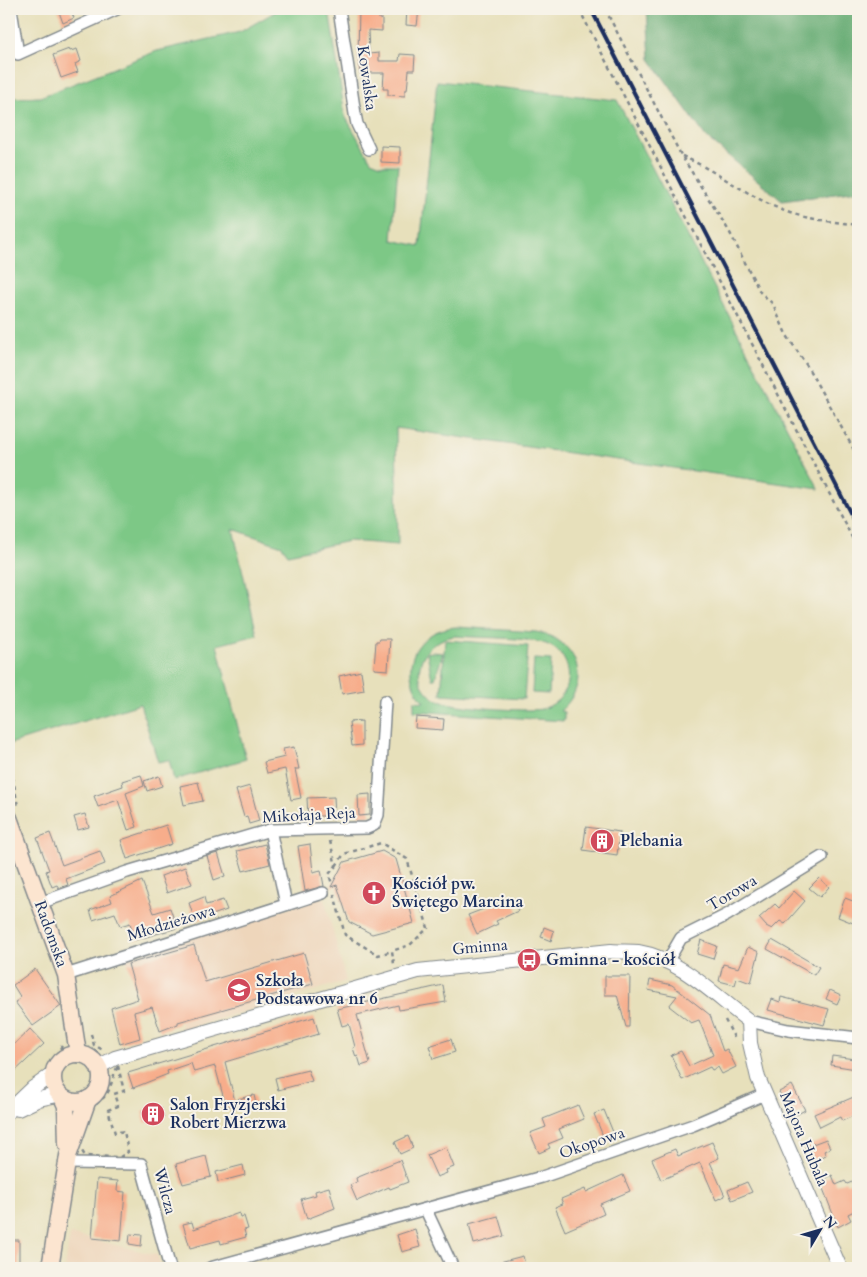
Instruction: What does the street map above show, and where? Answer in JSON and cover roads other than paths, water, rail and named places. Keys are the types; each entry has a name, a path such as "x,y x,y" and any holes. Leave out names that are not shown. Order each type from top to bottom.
{"main road":[{"name":"Radomska","path":"9,818 66,975 78,1054"},
{"path":"50,1268 67,1160 66,1106 54,1088 50,1072 62,1059 78,1054 86,1056 98,1067 101,1073 99,1088 88,1099 67,1160"},
{"path":"60,1097 75,1102 88,1099"}],"street":[{"path":"11,9 18,54 117,9"},
{"name":"Kowalska","path":"339,9 355,114 369,149"},
{"name":"Mikołaja Reja","path":"40,902 144,867 270,830 366,828 374,825 378,815 385,701"},
{"path":"270,830 286,904"},
{"name":"Torowa","path":"667,962 681,938 727,915 822,857"},
{"name":"Młodzieżowa","path":"66,975 323,893"},
{"name":"Gminna","path":"98,1067 118,1063 418,971 612,951 640,952 667,962 749,1021 788,1030 858,1038"},
{"name":"Majora Hubala","path":"749,1021 753,1062 840,1268"},
{"path":"9,1113 50,1072"},
{"name":"Okopowa","path":"210,1268 551,1174 693,1125 765,1094"},
{"path":"9,1113 39,1099 60,1097"},
{"name":"Wilcza","path":"67,1160 141,1164 170,1268"},
{"path":"426,1210 453,1268"}],"railway":[{"path":"591,9 858,528"}],"place":[{"name":"Plebania","path":"602,841"},
{"name":"Kościół pw. Świętego Marcina","path":"374,893"},
{"name":"Gminna - kościół","path":"529,960"},
{"name":"Szkoła Podstawowa nr 6","path":"239,990"},
{"name":"Salon Fryzjerski Robert Mierzwa","path":"153,1114"}]}
